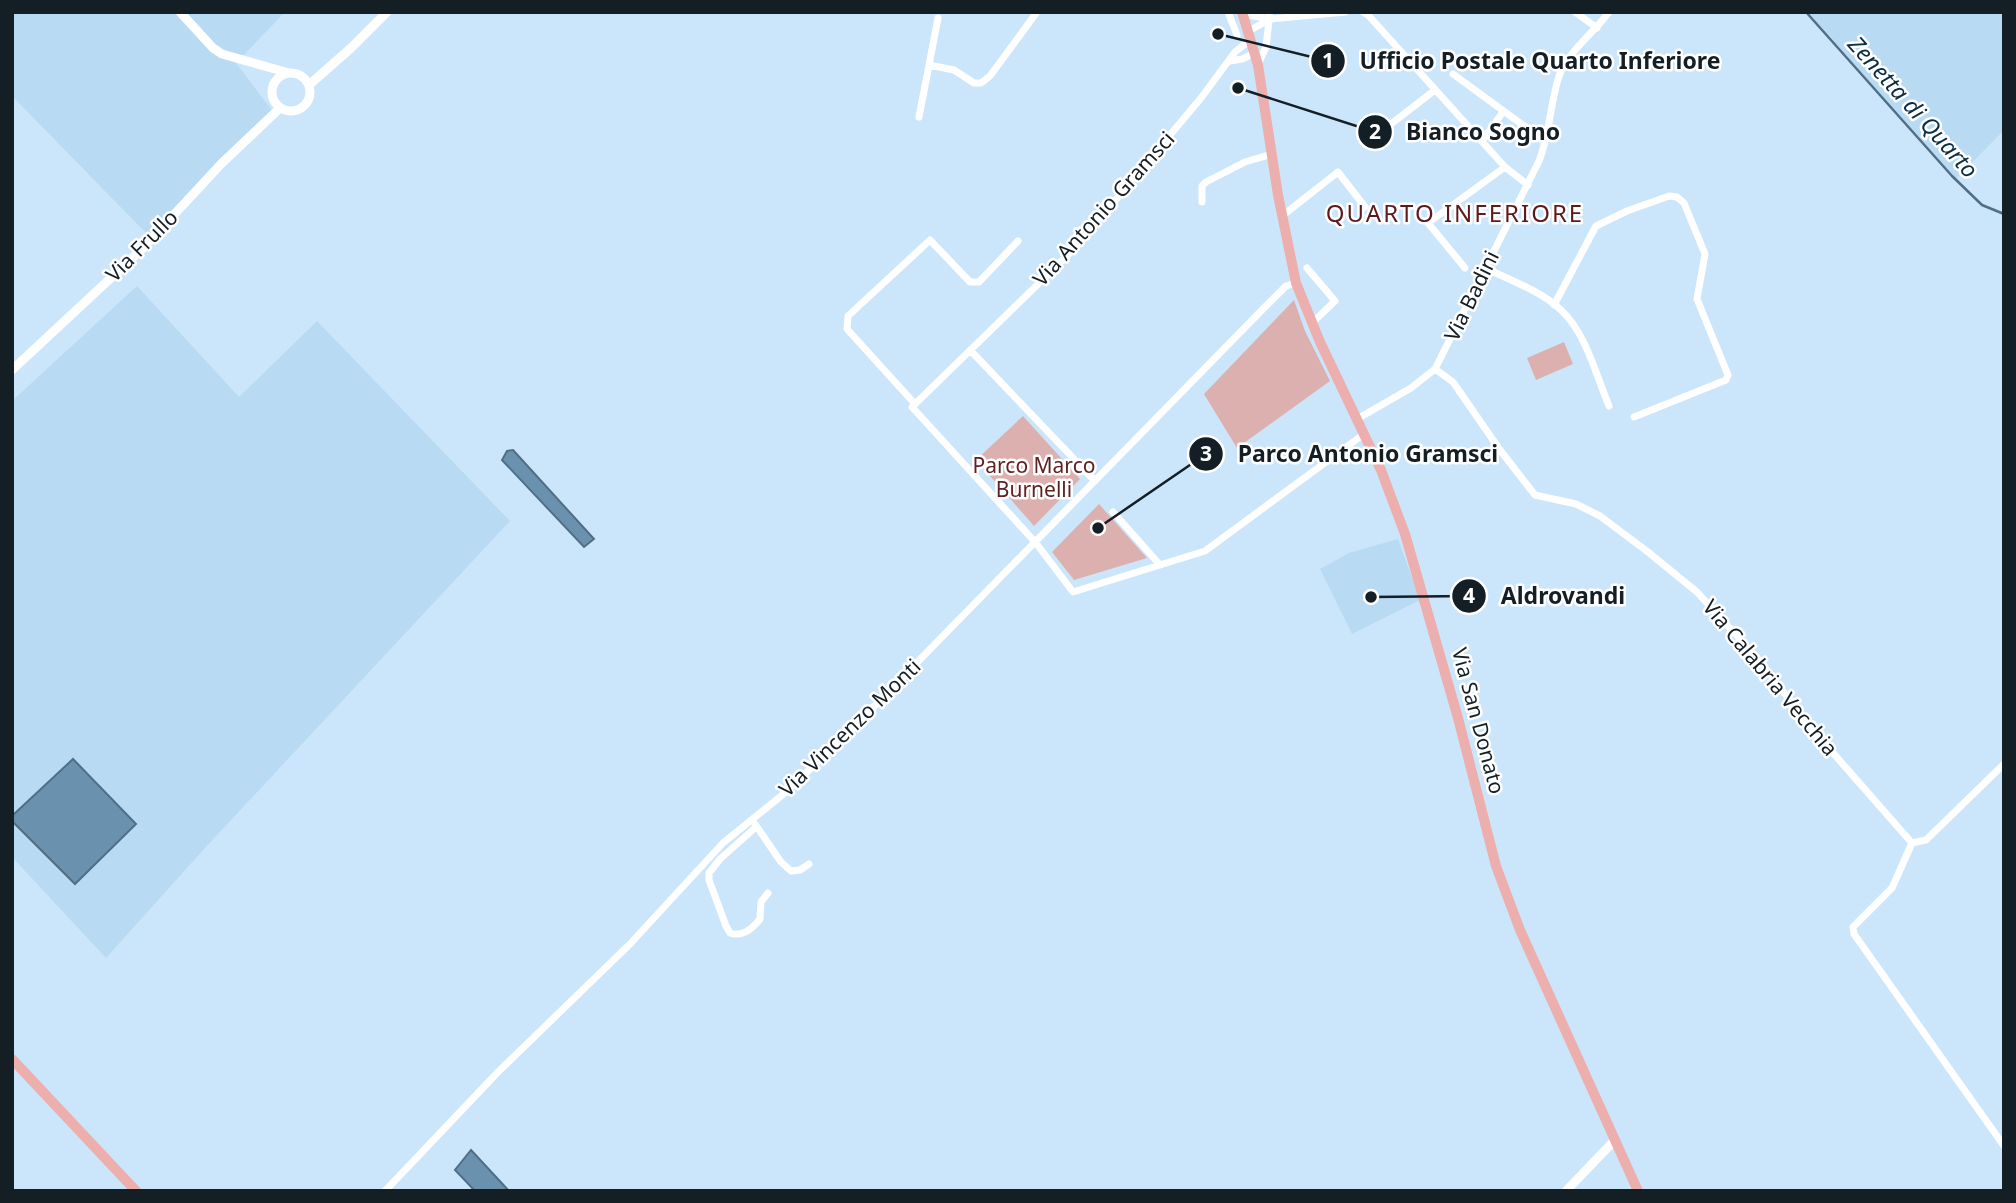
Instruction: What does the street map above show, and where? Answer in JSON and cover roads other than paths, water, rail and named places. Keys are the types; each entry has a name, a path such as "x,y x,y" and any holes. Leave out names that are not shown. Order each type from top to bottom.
{"main road":[{"name":"Via San Donato","path":"1243,13 1255,54 1296,283 1388,488 1409,548 1458,718 1496,866 1520,930 1638,1191"},
{"path":"12,1059 135,1191"}],"street":[{"path":"180,12 213,48 231,57 300,75 336,63"},
{"path":"309,85 336,63 387,12"},
{"path":"929,65 954,70 974,83 981,83 990,76 1037,12"},
{"path":"1228,12 1237,35"},
{"path":"1243,13 1270,15 1345,12"},
{"path":"1363,12 1505,167 1528,185"},
{"path":"1575,12 1597,28"},
{"name":"Via Badini","path":"1357,419 1411,388 1434,369 1539,161 1548,134 1559,76 1566,63 1609,12"},
{"path":"1249,31 1270,15"},
{"name":"Via San Donato","path":"1255,54 1266,47 1270,15"},
{"path":"919,117 938,18"},
{"name":"Via Antonio Gramsci","path":"1160,565 1073,592 1036,543 912,407 1077,246 1235,52 1245,44 1255,54"},
{"path":"1230,61 1255,54"},
{"path":"261,65 269,75 277,105 290,111 305,106 310,95 309,85 300,75"},
{"path":"272,88 279,77 289,73"},
{"path":"1453,74 1535,134"},
{"path":"1365,144 1435,90"},
{"name":"Via Frullo","path":"12,370 142,249 213,172 268,119 277,105"},
{"path":"1482,141 1503,112"},
{"path":"1202,202 1202,186 1206,182 1245,162 1272,154"},
{"path":"1465,268 1429,223 1505,167"},
{"path":"1282,216 1338,172 1365,207"},
{"path":"1554,305 1596,226 1669,196 1677,197 1684,203 1705,254 1697,299 1728,375 1726,380 1634,416"},
{"name":"Via Antonio Gramsci","path":"915,404 847,329 848,316 930,240 970,282 979,282 1018,241"},
{"path":"1307,268 1335,301 1312,323"},
{"path":"1485,268 1554,305 1577,329 1609,406"},
{"name":"Via Vincenzo Monti","path":"385,1191 498,1072 630,944 731,835 806,774 1279,293 1286,286 1296,283"},
{"path":"971,350 1096,481"},
{"name":"Via Calabria Vecchia","path":"1434,369 1453,382 1535,495 1576,504 1600,516 1697,592 1759,660 1812,729 1912,843"},
{"path":"1113,512 1160,565 1205,551 1364,434"},
{"path":"2004,764 1926,840 1912,843 1892,888 1853,927 1854,934 2004,1146"},
{"path":"752,818 781,862 791,871 800,870 809,864"},
{"path":"757,827 711,868 709,880 730,933 744,934 755,925 761,915 761,902 768,893"},
{"path":"731,835 737,844"},
{"path":"1566,1191 1614,1141"}],"waterway":[{"name":"Zenetta di Quarto","path":"1806,12 1952,176 1982,205 2004,214"}],"place":[{"name":"Ufficio Postale Quarto Inferiore","path":"1218,34"},
{"name":"Bianco Sogno","path":"1238,88"},
{"name":"Parco Antonio Gramsci","path":"1098,528"},
{"name":"Aldrovandi","path":"1371,597"}],"district":[{"name":"QUARTO INFERIORE","path":"1455,214"}],"park label":[{"name":"Parco Marco Burnelli","path":"1034,478"}]}
